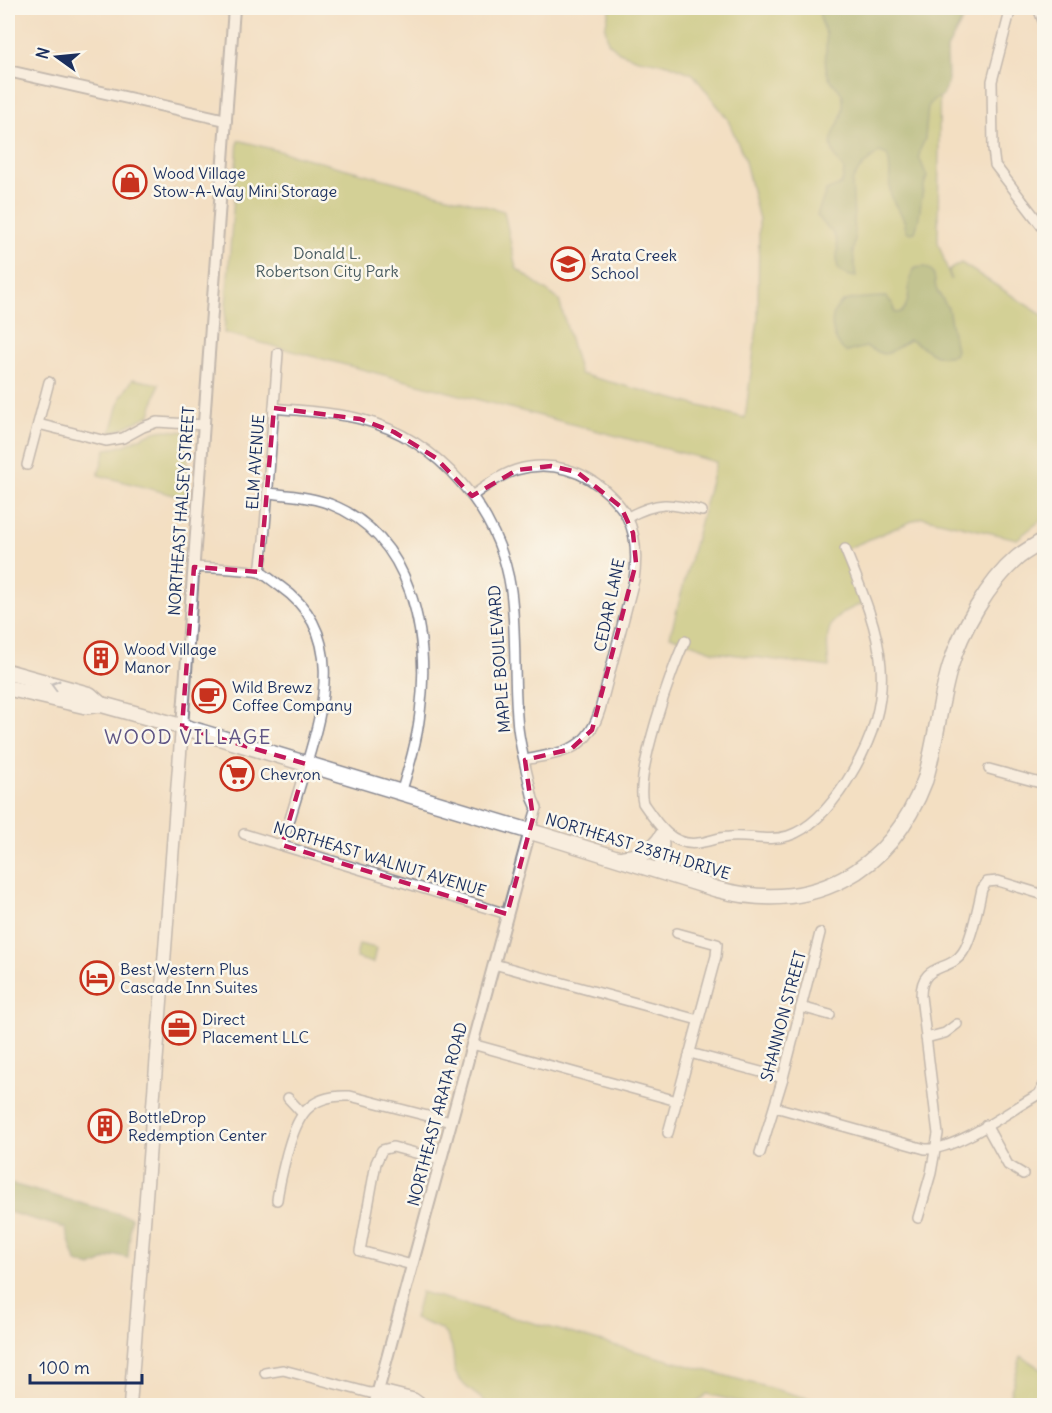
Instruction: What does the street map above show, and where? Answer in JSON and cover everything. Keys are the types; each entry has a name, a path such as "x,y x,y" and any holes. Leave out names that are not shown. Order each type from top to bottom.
{"highway":[{"name":"NORTHEAST 238TH DRIVE","path":"8,688 86,706 100,704 401,793 532,825 617,858 731,893 799,896 833,884 874,859 902,828 919,797 931,761 950,668 966,627 989,590 1017,558 1044,540"},
{"name":"NORTHEAST 238TH DRIVE","path":"8,672 90,695 100,704"},
{"path":"617,858 641,855 652,849 663,833"}],"main road":[{"name":"NORTHEAST HALSEY STREET","path":"130,1406 182,727"}],"street":[{"name":"NORTHEAST HALSEY STREET","path":"182,727 234,8"},
{"path":"1011,8 992,81 995,165 1044,229"},
{"path":"1038,8 1044,24"},
{"path":"8,71 226,120"},
{"name":"ELM AVENUE","path":"260,572 278,353"},
{"path":"27,465 49,382"},
{"name":"MAPLE BOULEVARD","path":"274,408 350,417 394,432 413,442 436,459 472,496 494,533 511,590 517,706 533,799 532,825"},
{"path":"38,424 106,441 123,438 142,427 157,422 204,424"},
{"name":"CEDAR LANE","path":"472,496 496,480 517,470 542,466 577,472 596,482 621,507 628,517 635,547 634,580 596,721 586,738 571,749 525,760"},
{"path":"268,493 316,500 353,515 379,537 404,575 419,627 423,669 418,727 401,793"},
{"path":"628,517 641,510 662,504 679,505 702,511"},
{"path":"663,833 689,843 736,836 770,840 780,838 802,829 820,815 842,789 871,737 877,717 881,679 880,647 876,630 844,549"},
{"path":"194,567 260,572 286,590 300,604 314,622 321,641 324,676 319,726 282,845"},
{"path":"659,871 664,845 663,833 641,798 643,778 662,698 685,642"},
{"path":"989,769 1044,784"},
{"name":"NORTHEAST ARATA ROAD","path":"374,1406 532,825"},
{"name":"NORTHEAST WALNUT AVENUE","path":"244,834 507,914"},
{"path":"918,1218 938,1134 921,989 925,979 934,970 954,961 964,951 982,890 987,882 998,881 1044,895"},
{"path":"668,1133 716,957 717,944 677,933"},
{"name":"SHANNON STREET","path":"760,1153 770,1114 775,1107 783,1078 820,933"},
{"path":"494,964 698,1020"},
{"path":"801,1007 830,1015"},
{"path":"926,1038 945,1033 957,1024"},
{"path":"472,1044 677,1101"},
{"path":"690,1053 783,1078"},
{"path":"775,1107 925,1149 936,1150 952,1144 1039,1094 1044,1085"},
{"path":"277,1200 279,1182 293,1130 302,1113 324,1099 342,1095 350,1096 451,1122"},
{"path":"288,1098 302,1113"},
{"path":"986,1125 1008,1165 1023,1174"},
{"path":"412,1265 360,1251 376,1163 382,1150 387,1147 441,1160"},
{"path":"265,1373 283,1370 377,1393 414,1406"},
{"path":"377,1393 386,1391 414,1398 425,1406"}],"highlighted area":[{"path":"274,408 360,419 394,432 436,458 472,496 517,470 551,466 577,472 621,507 633,533 636,563 592,730 571,749 525,760 533,818 507,914 282,845 306,764 182,727 194,567 260,572"}],"green space":[{"name":"Donald L. Robertson City Park","path":"610,8 958,8 940,52 938,242 951,280 949,270 961,263 1044,316 1044,518 1017,539 922,517 844,550 864,603 842,614 831,626 827,643 829,667 715,652 670,636 716,462 224,333 238,140 504,211 516,268 559,300 580,374 745,418 758,319 759,220 744,157 727,118 693,74 668,64 638,59 619,52 608,42 605,27"},
{"path":"819,8 969,8 947,49 948,82 942,96 933,100 928,107 925,139 919,157 927,177 915,232 910,233 906,230 904,220 892,200 890,165 887,155 880,152 854,177 852,182 855,238 853,252 856,277 840,271 835,237 817,215 826,191 840,185 844,170 836,158 831,141 840,120 843,96 827,72 826,35"},
{"path":"924,267 931,270 934,275 936,289 948,308 956,350 954,355 940,356 909,340 889,353 883,354 866,347 846,352 837,342 832,327 834,313 838,307 843,302 852,300 886,297 892,303 895,313 902,312 908,301 912,274 915,268"},
{"path":"133,379 159,384 150,415 111,432 121,397"},
{"path":"166,430 187,432 189,439 185,498 98,475 106,449 122,446 150,433"},
{"path":"359,944 376,948 373,963 356,958"},
{"path":"8,1183 131,1217 128,1258 116,1255 91,1267 76,1262 65,1228 8,1212"},
{"path":"421,1292 834,1405 751,1405 707,1394 692,1405 489,1405 458,1378 454,1370 451,1345 445,1333 435,1326 414,1319"},
{"path":"1021,1356 1044,1371 1044,1405 1007,1405"}],"place":[{"name":"Wood Village Stow-A-Way Mini Storage","path":"130,182"},
{"name":"Arata Creek School","path":"568,264"},
{"name":"Wood Village Manor","path":"101,658"},
{"name":"Wild Brewz Coffee Company","path":"209,696"},
{"name":"Chevron","path":"237,774"},
{"name":"Best Western Plus Cascade Inn Suites","path":"97,978"},
{"name":"Direct Placement LLC","path":"179,1028"},
{"name":"BottleDrop Redemption Center","path":"105,1126"}],"district":[{"name":"WOOD VILLAGE","path":"188,737"}]}
